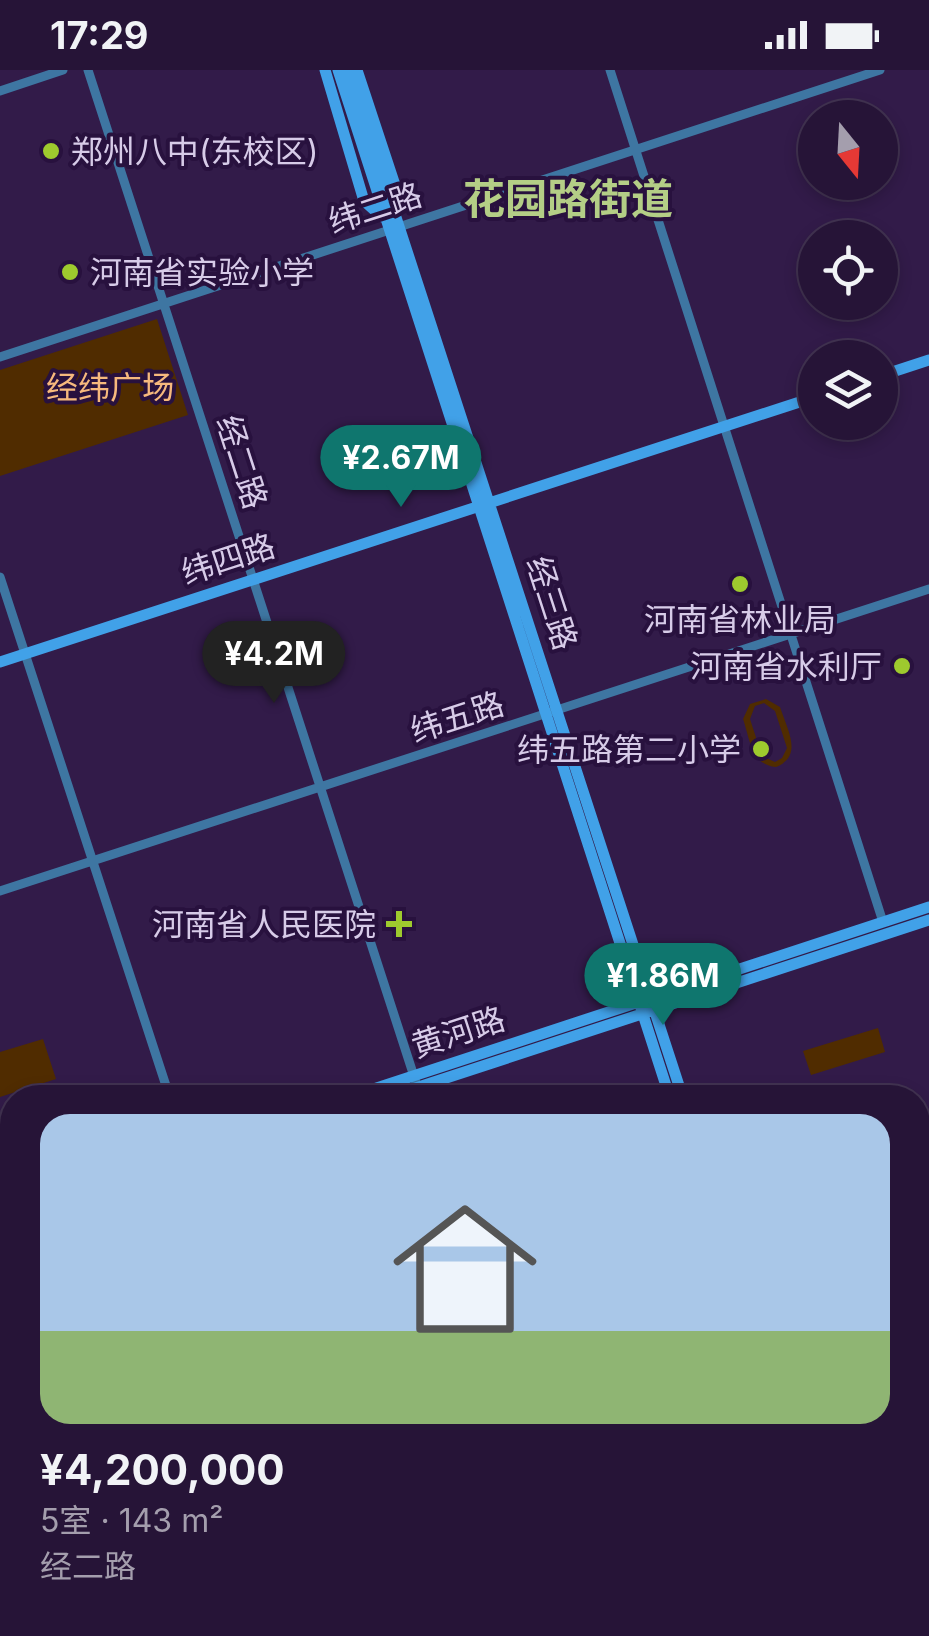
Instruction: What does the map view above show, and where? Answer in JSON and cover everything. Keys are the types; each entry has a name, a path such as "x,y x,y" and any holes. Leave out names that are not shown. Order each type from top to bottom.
{"main road":[{"path":"324,70 364,200 392,224"},
{"name":"经三路","path":"338,70 647,1005 678,1085"},
{"name":"经三路","path":"348,70 392,224"},
{"path":"357,70 395,185 392,224"},
{"path":"898,370 929,360"},
{"name":"纬四路","path":"0,662 798,403"},
{"name":"黄河路","path":"420,1085 929,907"},
{"name":"黄河路","path":"647,1005 929,920"},
{"name":"经三路","path":"647,1005 667,1085"}],"street":[{"path":"0,91 63,70"},
{"name":"经二路","path":"88,70 417,1085"},
{"path":"610,70 883,922"},
{"name":"纬二路","path":"0,357 392,224 880,70"},
{"path":"0,577 166,1085"},
{"name":"纬五路","path":"0,891 929,589"}],"green space":[{"name":"经纬广场","path":"157,319 188,415 0,476 0,370"},
{"path":"766,699 780,707 791,749 776,767 761,761 753,750 743,719 750,704","holes":["764,703 775,711 787,748 775,762 762,756 750,719 755,706"]},
{"path":"878,1028 885,1052 811,1075 803,1051"},
{"path":"43,1039 56,1079 37,1085 0,1085 0,1052"}],"place":[{"name":"郑州八中(东校区)","path":"51,151"},
{"name":"河南省实验小学","path":"70,272"},
{"name":"河南省林业局","path":"740,584"},
{"name":"河南省水利厅","path":"902,666"},
{"name":"纬五路第二小学","path":"761,749"},
{"name":"河南省人民医院","path":"399,924"}],"district":[{"name":"花园路街道","path":"568,198"}]}
